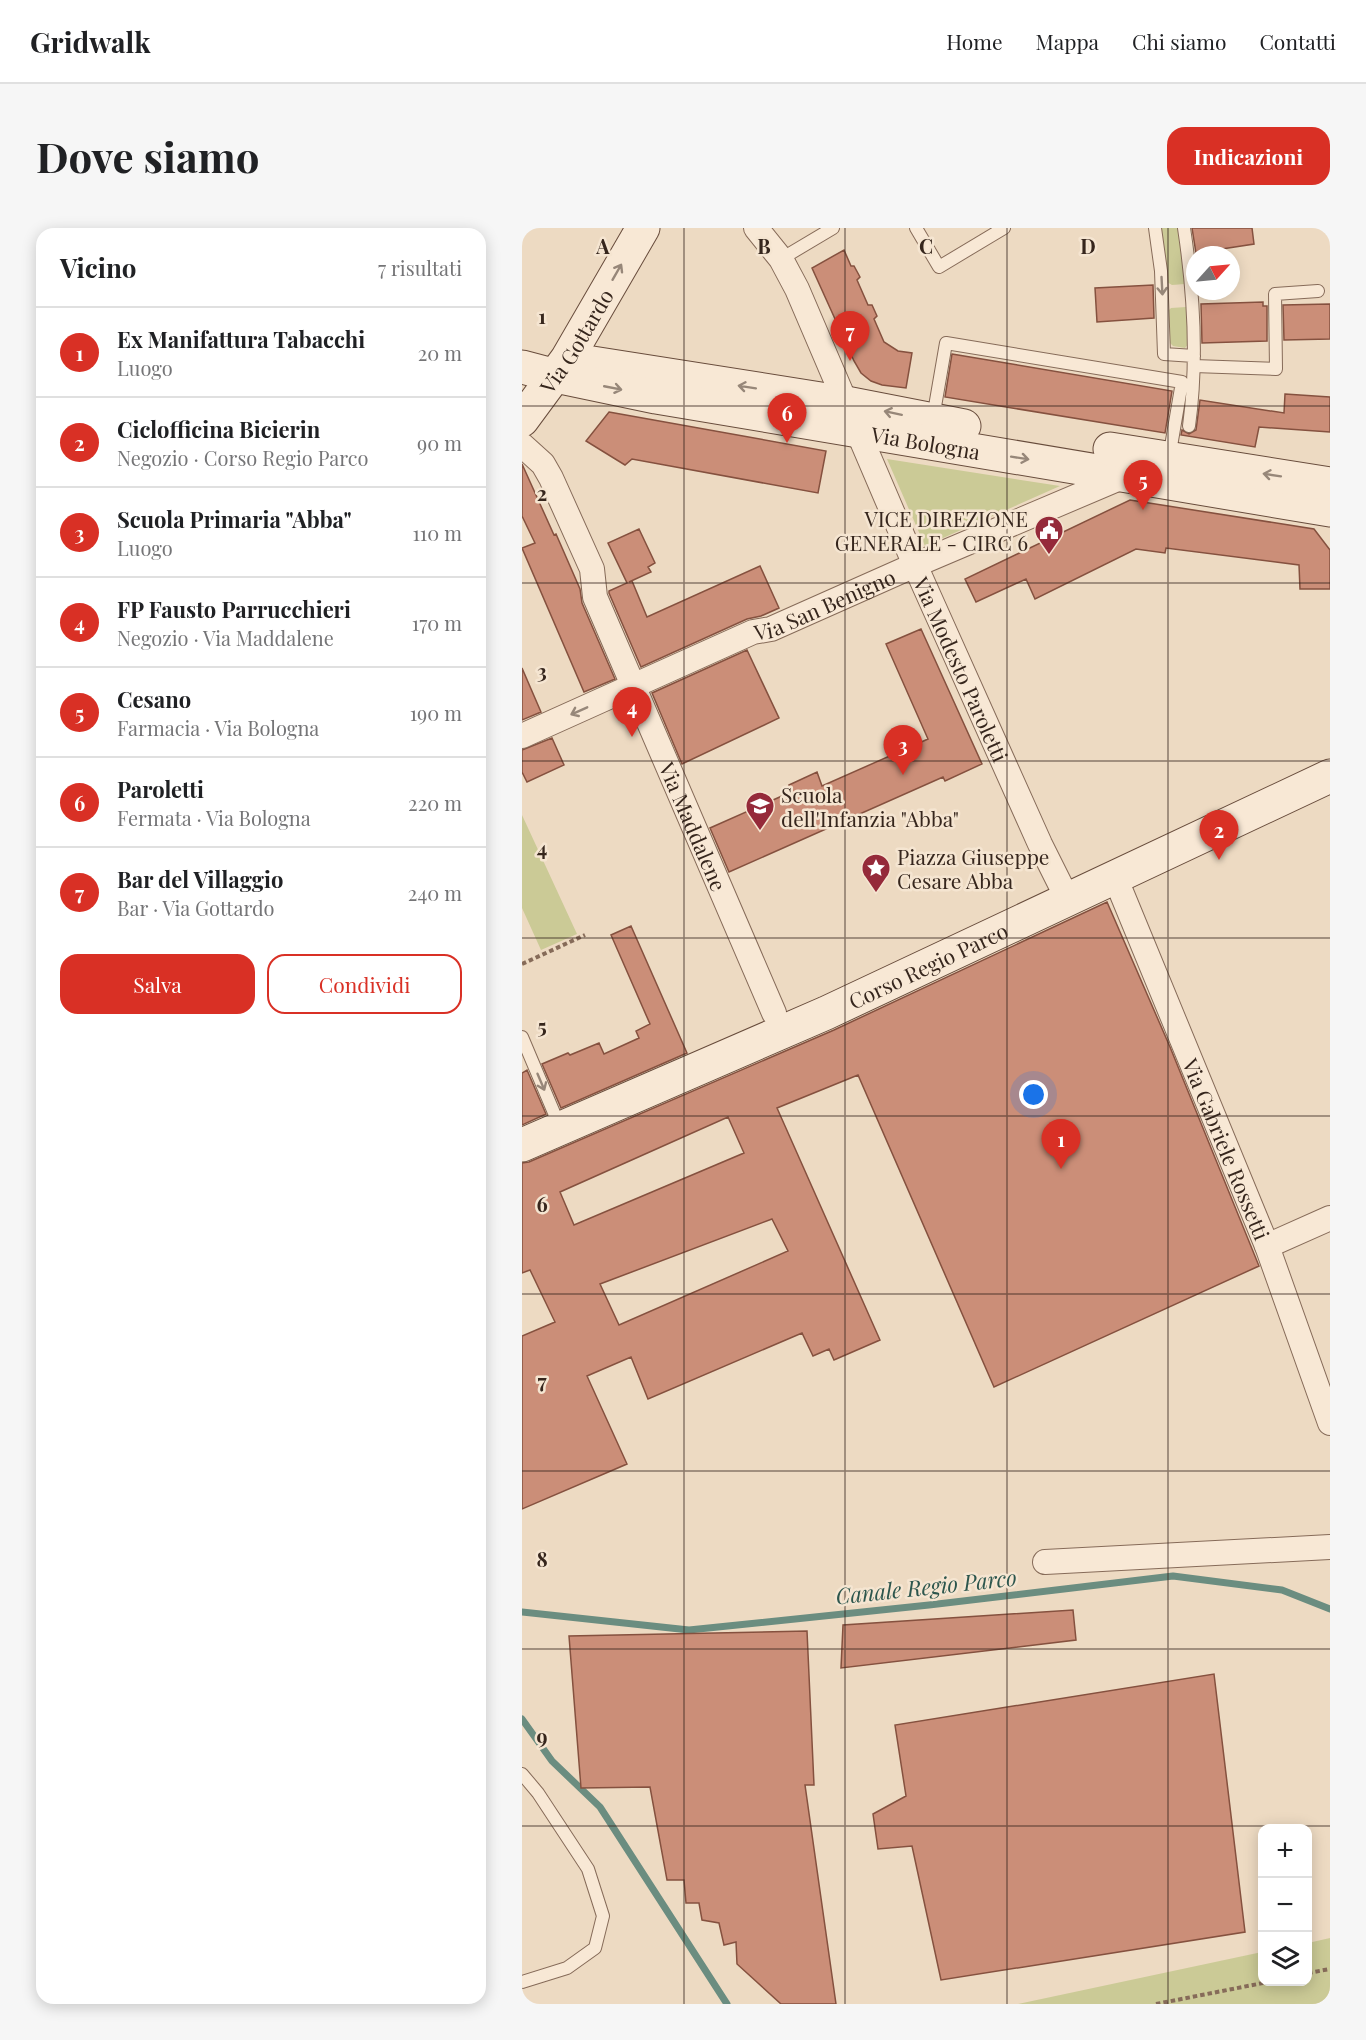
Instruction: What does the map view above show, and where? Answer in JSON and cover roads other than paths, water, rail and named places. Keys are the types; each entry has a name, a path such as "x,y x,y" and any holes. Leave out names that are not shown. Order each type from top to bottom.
{"main road":[{"name":"Via Gottardo","path":"522,420 538,362 643,228"},
{"name":"Via Bologna","path":"538,362 853,417 1127,475 1330,510"},
{"name":"Via Bologna","path":"853,417 932,420 1330,484"},
{"name":"Corso Regio Parco","path":"522,1145 826,1013 1330,777"}],"street":[{"path":"756,228 781,259 797,289 853,417"},
{"name":"Via Modesto Paroletti","path":"853,417 915,565 1040,844 1068,900"},
{"name":"Via Maddalene","path":"522,446 543,464 551,478 592,569 594,597 774,1013"},
{"name":"Via San Benigno","path":"522,736 753,632 771,630 915,565 1127,475"},
{"name":"Via Gabriele Rossetti","path":"1114,877 1268,1246 1330,1423"},
{"path":"1268,1246 1330,1218"},
{"path":"1045,1562 1330,1546"}],"lane":[{"path":"781,259 833,228"},
{"path":"916,228 939,267 1004,228"},
{"path":"1155,228 1161,271 1164,354 1194,361 1276,369 1275,294 1318,291"},
{"path":"1184,228 1191,273 1194,361 1188,426"},
{"path":"932,420 946,342 1182,382 1168,459"},
{"path":"522,1036 561,1128"},
{"path":"522,1774 588,1869 603,1916 596,1948 567,1968 522,1982"}],"waterway":[{"name":"Canale Regio Parco","path":"522,1612 689,1630 1173,1576 1282,1590 1330,1609"},
{"name":"Canale Regio Parco","path":"522,1719 552,1761 600,1807 727,2004"}],"place":[{"name":"Bar del Villaggio","path":"850,361"},
{"name":"Paroletti","path":"787,443"},
{"name":"Cesano","path":"1143,510"},
{"name":"VICE DIREZIONE GENERALE - CIRC 6","path":"1049,556"},
{"name":"FP Fausto Parrucchieri","path":"632,737"},
{"name":"Scuola Primaria \"Abba\"","path":"903,775"},
{"name":"Scuola dell'Infanzia \"Abba\"","path":"760,832"},
{"name":"Ciclofficina Bicierin","path":"1219,860"},
{"name":"Piazza Giuseppe Cesare Abba","path":"876,894"},
{"name":"Ex Manifattura Tabacchi","path":"1061,1169"}]}
